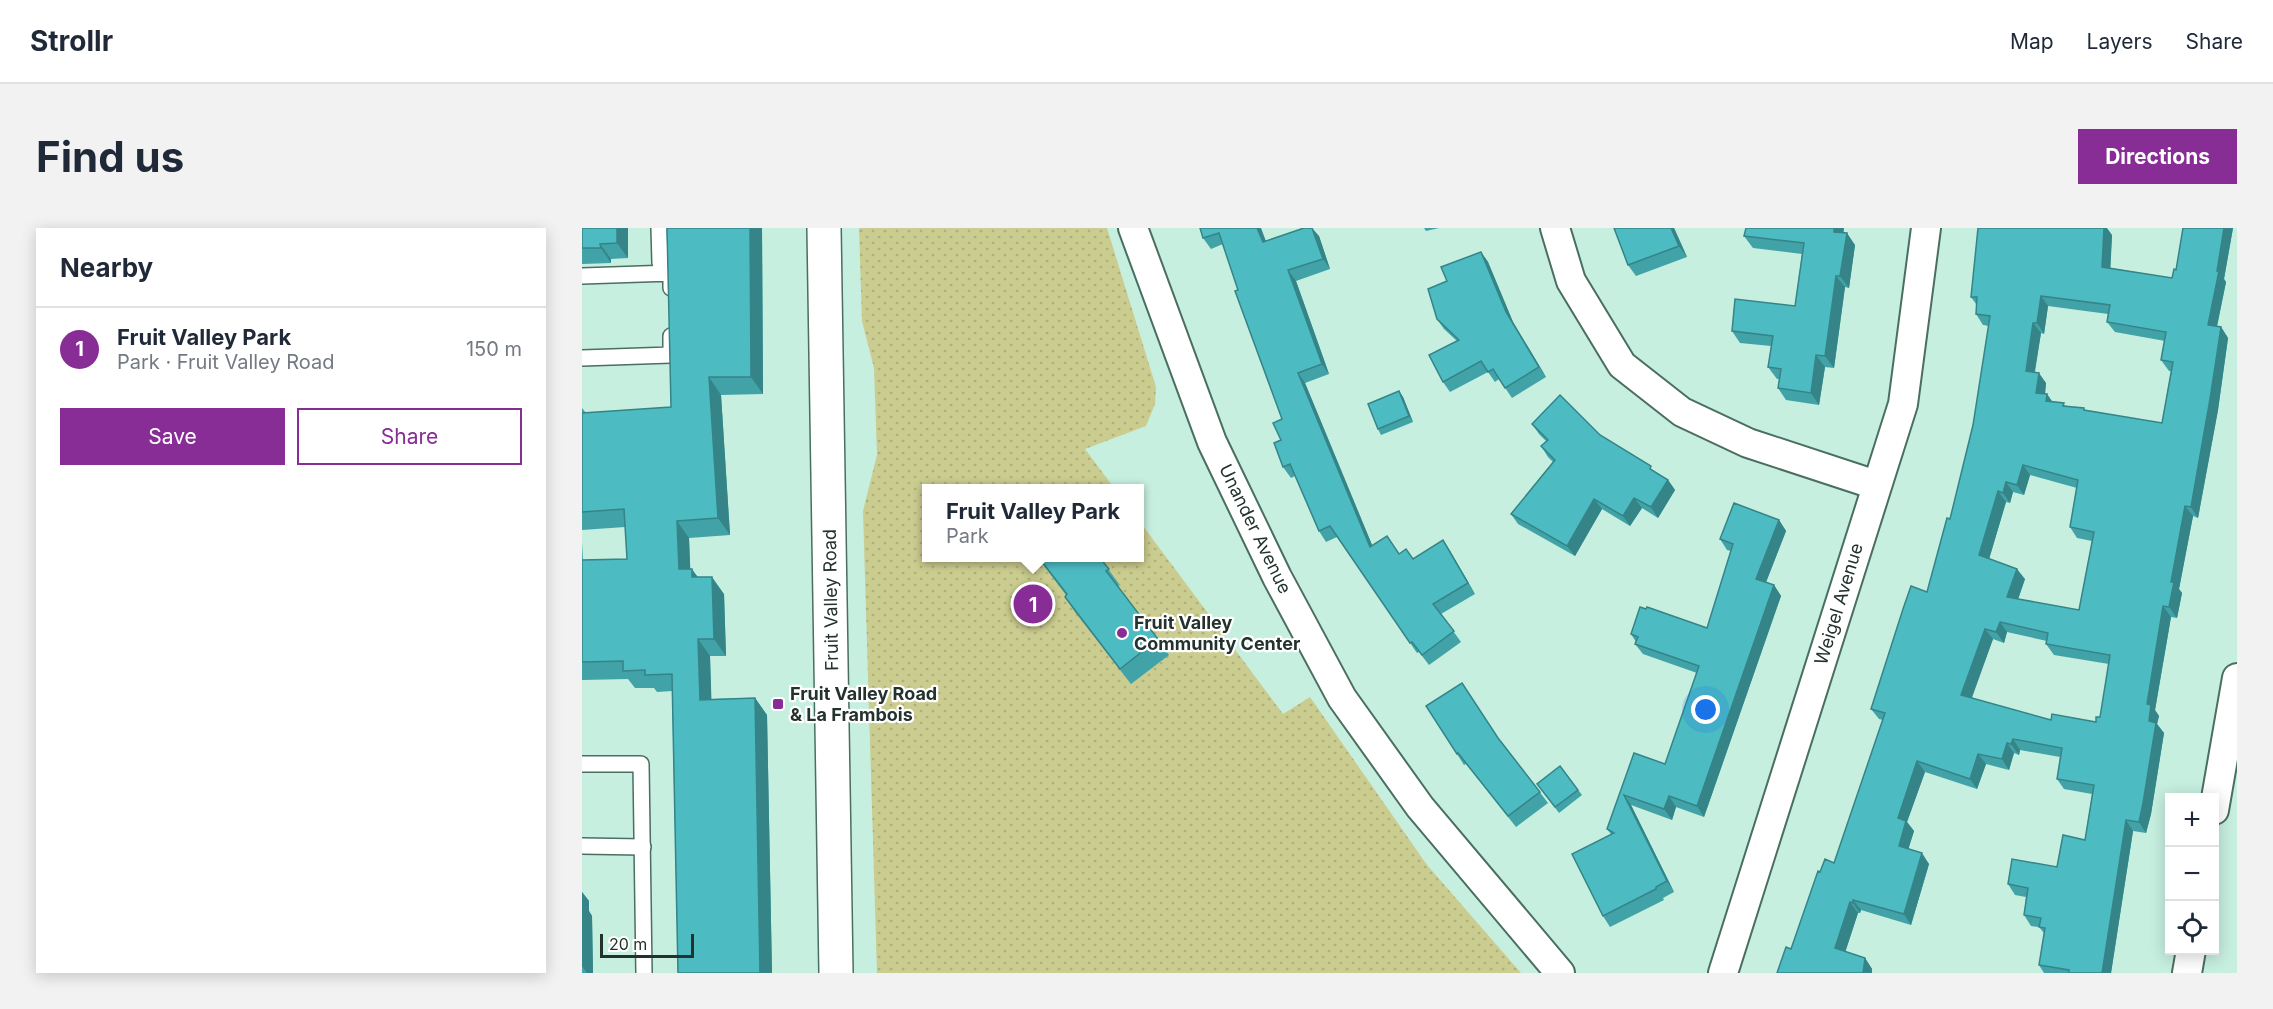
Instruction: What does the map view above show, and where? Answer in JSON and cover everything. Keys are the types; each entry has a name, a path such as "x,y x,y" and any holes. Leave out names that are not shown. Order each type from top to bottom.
{"main road":[{"name":"Fruit Valley Road","path":"824,228 836,973"}],"street":[{"name":"Unander Avenue","path":"1133,228 1212,442 1277,577 1342,698 1420,807 1560,973"},
{"path":"1555,228 1570,281 1622,365 1682,412 1748,443 1876,485"},
{"name":"Weigel Avenue","path":"1723,973 1903,404 1926,228"},
{"path":"2217,793 2237,678"},
{"path":"2187,973 2190,955"}],"lane":[{"path":"582,358 671,355 671,273 660,263 659,228"},
{"path":"582,276 671,273"},
{"path":"582,764 641,764 644,973"},
{"path":"582,846 643,847"}],"green space":[{"path":"859,228 1107,228 1156,387 1155,404 1146,426 1085,449 1111,484 922,484 922,562 1144,562 1144,527 1283,714 1310,697 1427,865 1521,973 877,973 863,511 877,455 874,368 862,321"}],"building":[{"path":"582,228 617,228 617,243 600,244 601,248 582,248"},
{"path":"667,228 750,228 751,377 709,377 718,518 677,521 679,569 692,569 692,577 712,577 714,639 698,639 700,700 755,698 760,973 678,973 672,674 645,675 645,670 623,671 623,661 582,662 582,560 627,559 624,509 582,512 582,413 671,407"},
{"path":"1200,228 1257,228 1263,242 1304,228 1312,228 1323,259 1288,270 1322,364 1298,373 1370,547 1387,536 1399,554 1406,549 1413,559 1443,540 1468,583 1433,604 1454,631 1422,655 1412,642 1410,643 1330,526 1319,531 1290,464 1283,467 1274,443 1281,440 1273,423 1282,419 1235,291 1238,290 1219,233 1203,238"},
{"path":"1614,228 1671,228 1679,246 1628,265"},
{"path":"1746,228 1834,228 1834,232 1847,233 1840,276 1836,276 1825,356 1816,355 1811,393 1778,388 1781,369 1768,367 1773,336 1732,331 1735,299 1795,306 1804,243 1744,236"},
{"path":"1978,228 2104,228 2102,267 2172,278 2174,269 2176,270 2183,228 2224,228 2217,271 2219,271 2208,325 2221,327 2210,399 2191,507 2185,506 2171,582 2174,582 2169,607 2163,606 2147,704 2151,705 2149,721 2156,723 2143,803 2139,822 2126,820 2102,973 2069,973 2069,970 2039,965 2045,928 2039,927 2041,918 2024,915 2028,888 2008,884 2012,859 2057,867 2063,835 2085,840 2094,785 2057,779 2062,748 2013,739 2011,744 2007,743 2002,759 1978,754 1970,779 1917,761 1898,818 1906,821 1899,846 1922,853 1904,914 1853,900 1853,903 1850,902 1835,948 1865,958 1863,973 1777,973 1786,947 1791,949 1818,871 1820,872 1825,859 1834,863 1885,713 1871,709 1903,609 1911,586 1927,592 1947,518 1950,519 1973,425 1990,316 1976,314 1977,297 1971,297","holes":["2041,296 2110,305 2107,322 2166,332 2161,360 2173,362 2162,423 2063,406 2064,403 2046,401 2047,394 2036,393 2039,373 2026,371 2033,323 2037,323","2023,465 2078,480 2070,527 2094,532 2079,610 2007,597 2017,569 1979,555 1998,491 2003,493 2006,482 2017,485","2000,622 2048,633 2046,644 2110,655 2100,717 2096,717 2096,722 2052,714 2051,720 1961,695 1985,629 1996,632"]},
{"path":"1481,252 1506,312 1539,367 1505,388 1493,369 1488,372 1481,361 1443,382 1429,355 1459,340 1437,319 1428,289 1447,281 1441,267"},
{"path":"1399,391 1409,416 1378,429 1368,404"},
{"path":"1560,395 1600,435 1651,466 1650,469 1668,480 1651,507 1634,498 1623,516 1594,499 1567,546 1511,514 1555,460 1541,446 1548,440 1532,424"},
{"path":"1734,503 1779,520 1756,579 1774,585 1697,806 1669,796 1664,809 1624,795 1667,881 1603,916 1572,854 1614,833 1607,829 1634,753 1665,764 1699,666 1635,644 1638,637 1631,634 1640,607 1646,609 1647,607 1707,628 1733,544 1720,539"},
{"name":"Fruit Valley Community Center","path":"1042,562 1103,562 1109,569 1106,571 1158,639 1120,669 1065,597 1067,594"},
{"path":"1462,683 1498,738 1540,792 1508,816 1457,754 1426,706"},
{"path":"1560,766 1578,790 1555,807 1537,784"}],"place":[{"name":"Fruit Valley Park","path":"1033,604"},
{"name":"Fruit Valley Community Center","path":"1122,633"},
{"name":"Fruit Valley Road & La Frambois","path":"778,704"}]}
